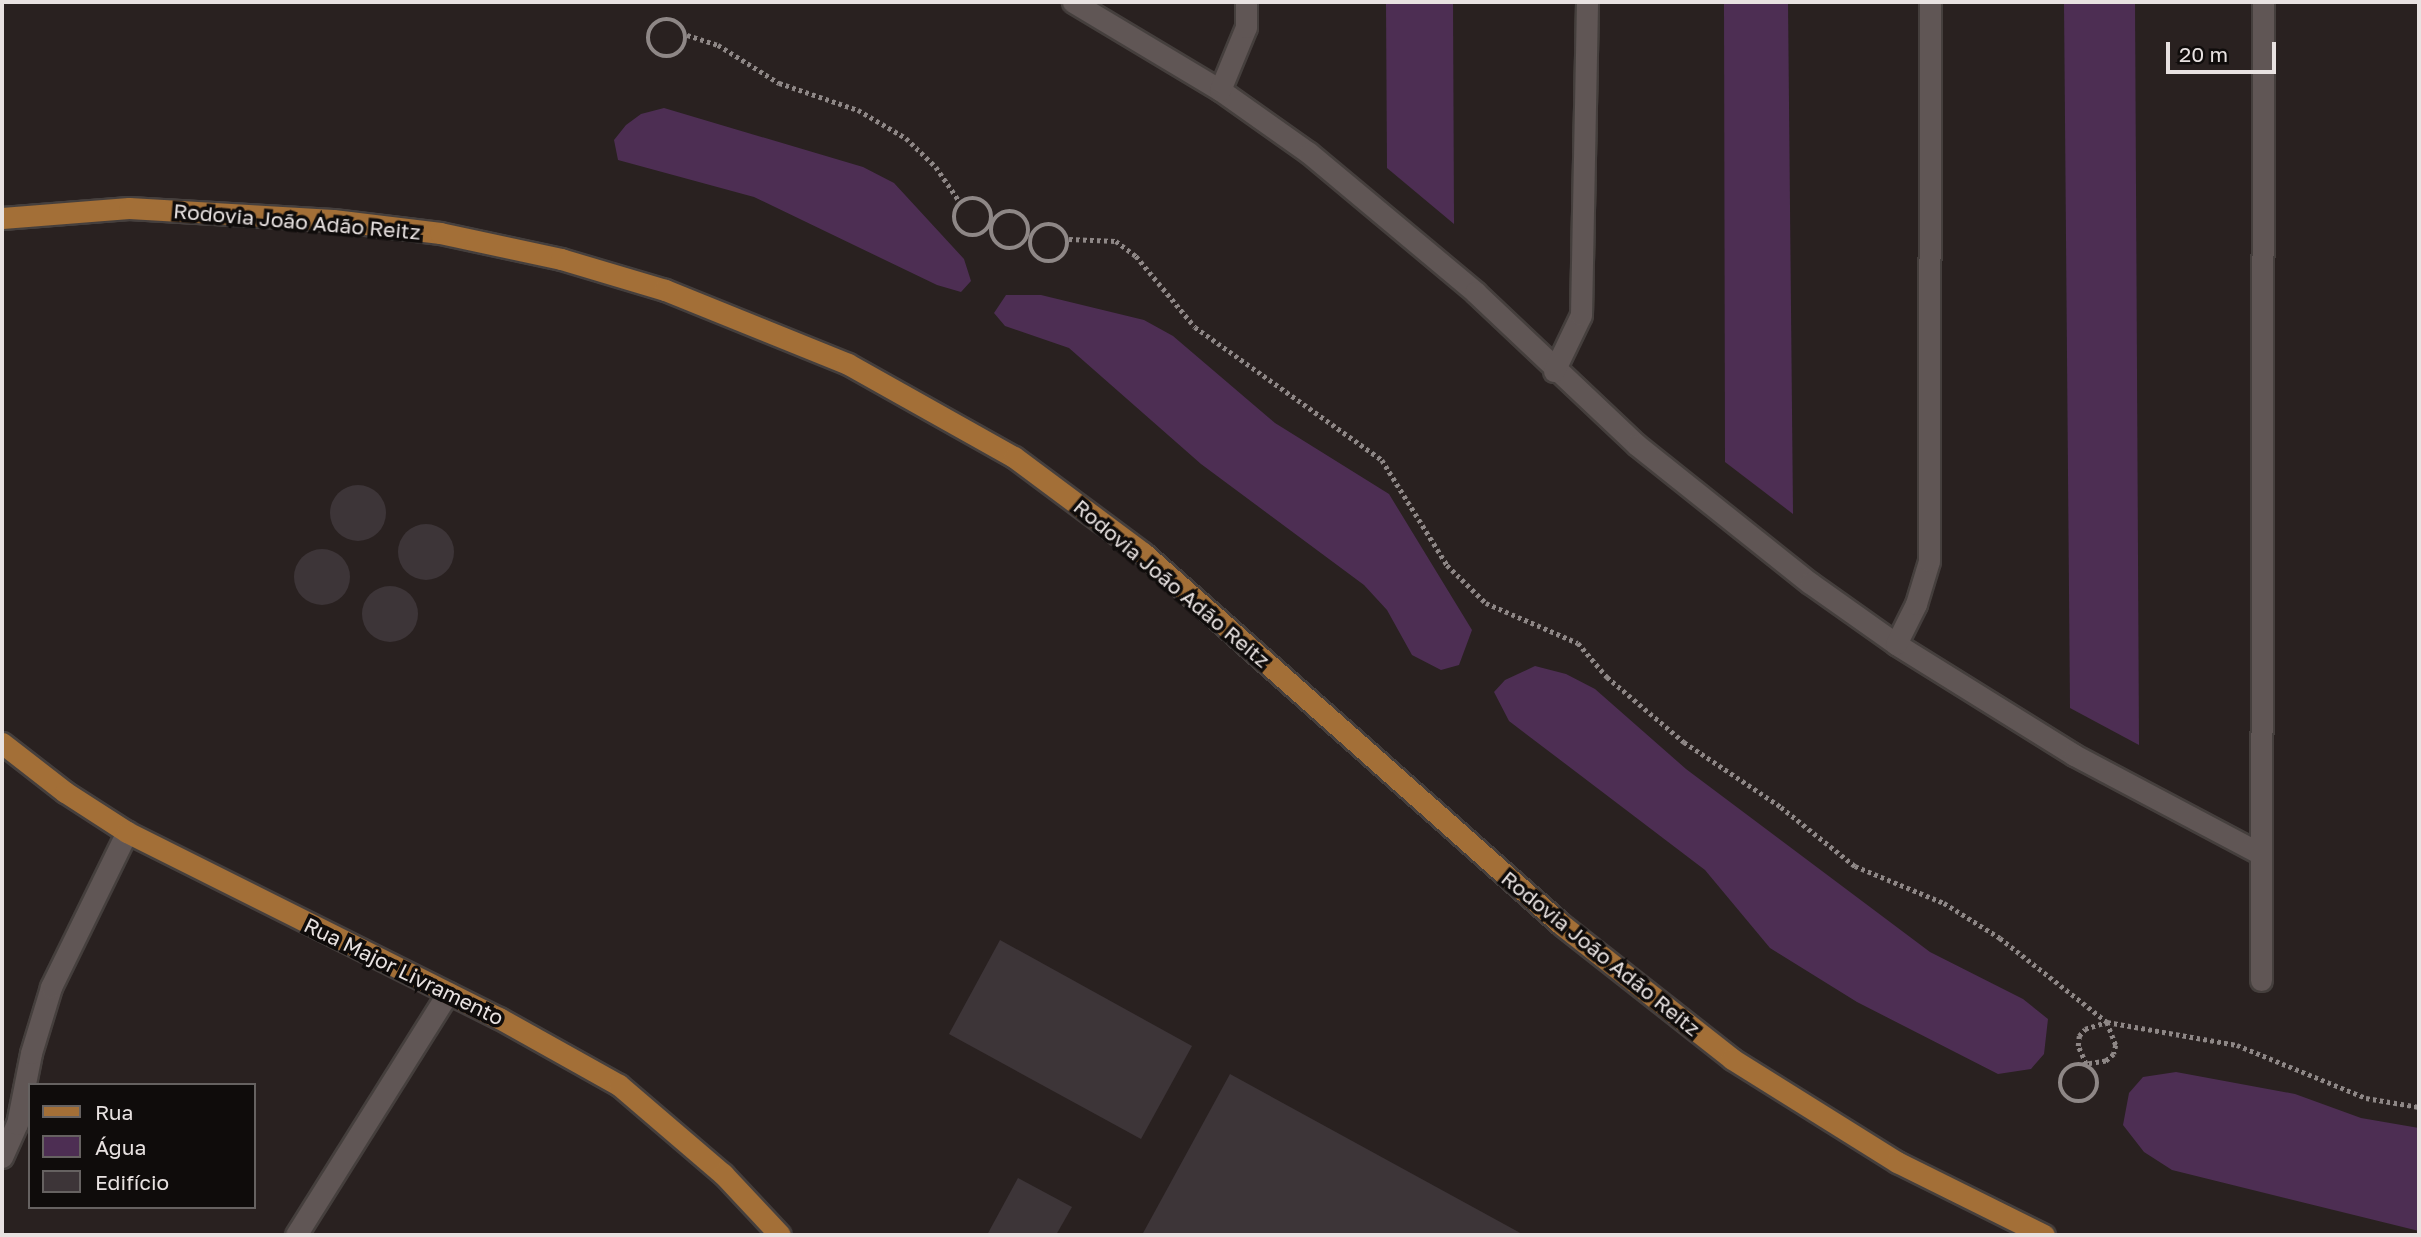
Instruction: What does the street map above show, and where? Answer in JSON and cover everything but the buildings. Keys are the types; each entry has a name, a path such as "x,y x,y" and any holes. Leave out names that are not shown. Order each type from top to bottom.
{"main road":[{"path":"2,201 12,216"},
{"name":"Rodovia João Adão Reitz","path":"12,216 128,208 333,220 440,233 561,259 664,290 848,364 1014,457 1143,553 1562,925 1732,1059 1897,1162 2044,1235"},
{"name":"Rua Major Livramento","path":"2,743 127,832 447,993 619,1085 723,1174 780,1235"}],"street":[{"path":"1073,2 1220,90 1394,220 1554,370 1722,516 1896,644 2074,755 2259,853"},
{"path":"1220,90 1246,27 1246,2"},
{"path":"1554,370 1581,316 1587,2"},
{"path":"1896,644 1916,604 1929,561 1930,2"},
{"path":"2261,980 2259,853 2263,2"},
{"path":"2,1157 17,1124 31,1053 51,987 127,832"},
{"path":"296,1235 447,993"}],"path":[{"path":"687,35 680,53 671,57 653,51 649,42 654,24 662,20 673,20 687,35 718,45 779,83 858,110 906,138 936,167 960,202"},
{"path":"960,202 979,198 993,215 991,225 996,243 1004,249 1014,250 1043,224 1055,224 1069,239 1116,241 1136,256 1195,327 1382,460 1447,565 1486,603 1578,643 1607,677 1684,741 1782,807 1855,866 1944,903 2000,938 2107,1022 2116,1045 2113,1054 2106,1061 2086,1064 2066,1069 2060,1077 2063,1095 2071,1101 2080,1103 2096,1093 2098,1083 2086,1064 2077,1046 2079,1036 2085,1029 2107,1022 2237,1045 2366,1098 2419,1107"},
{"path":"960,202 954,220 966,234 975,236 1005,212 1016,212 1025,218 1030,247 1042,261 1061,258 1069,239"}],"water":[{"path":"1386,2 1453,2 1454,224 1387,168"},
{"path":"1724,2 1788,2 1793,514 1725,462"},
{"path":"2064,2 2135,2 2139,745 2070,708"},
{"path":"664,108 863,167 894,183 964,259 971,281 961,292 937,285 754,197 618,160 614,140 626,125 641,114"},
{"path":"1006,295 1041,295 1144,320 1173,336 1275,423 1389,494 1472,630 1459,665 1441,670 1412,655 1387,610 1364,585 1201,464 1069,348 1005,326 994,313"},
{"path":"1535,666 1566,674 1595,689 1686,769 1930,952 2023,999 2048,1019 2044,1054 2031,1069 1998,1074 1857,1002 1770,948 1705,870 1509,721 1494,692 1505,680"},
{"path":"2176,1072 2295,1094 2361,1118 2419,1128 2419,1231 2172,1170 2144,1152 2123,1125 2129,1093 2143,1077"}]}
